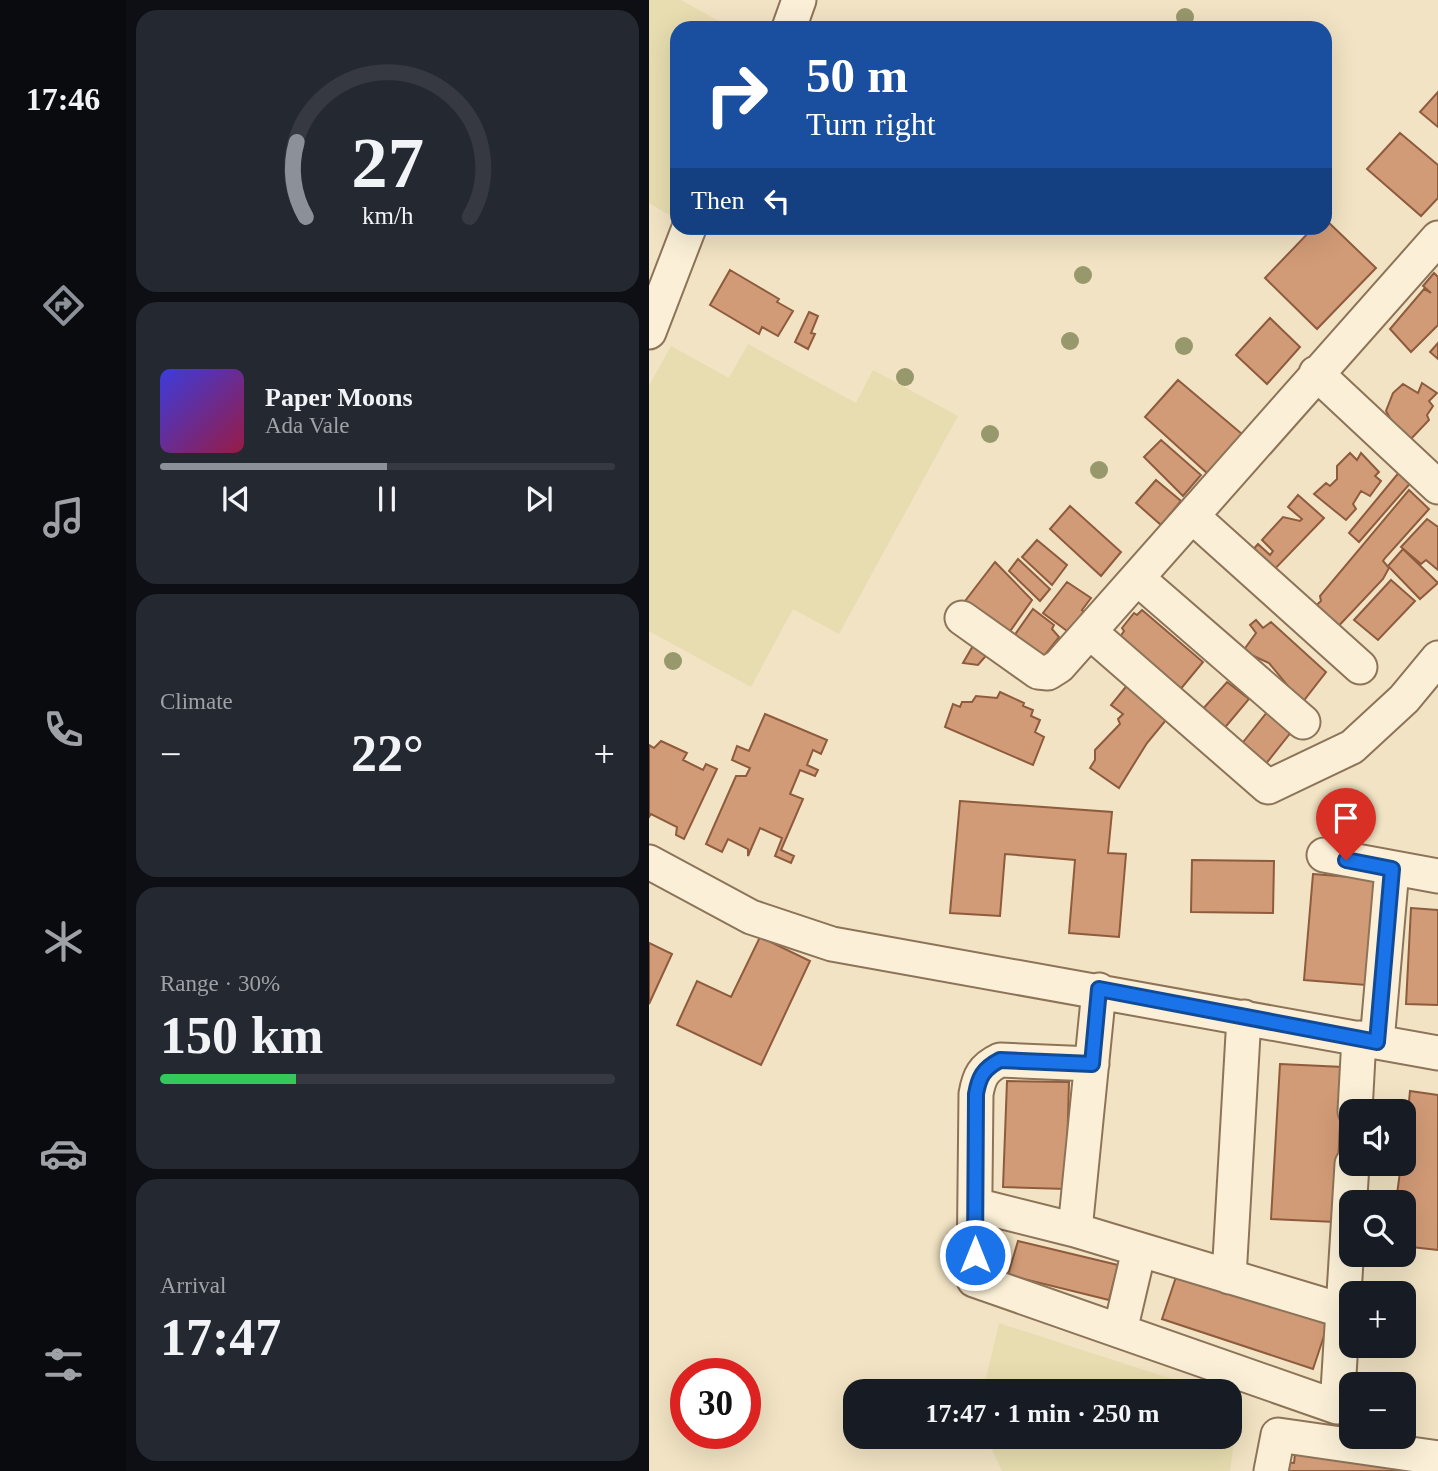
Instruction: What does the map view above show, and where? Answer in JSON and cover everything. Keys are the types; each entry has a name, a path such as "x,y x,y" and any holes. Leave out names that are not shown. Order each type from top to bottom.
{"street":[{"path":"792,21 799,0"},
{"path":"649,332 686,235"},
{"path":"962,618 1038,673 1048,673 1059,666 1437,239"},
{"path":"1316,373 1438,487"},
{"path":"1192,516 1360,667"},
{"path":"1137,578 1303,722"},
{"path":"1090,632 1268,787 1352,747 1404,699 1438,658"},
{"path":"1324,855 1438,876"},
{"path":"649,862 751,917 832,944 1099,989 1438,1053"},
{"path":"1357,1099 1392,869"},
{"path":"1075,1230 1099,989"},
{"path":"1229,1277 1244,1017"},
{"path":"1092,1064 1000,1060 987,1066 979,1078 976,1094 975,1280 1337,1407 1341,1358"},
{"path":"1346,1281 1351,1176"},
{"path":"975,1205 1075,1230 1339,1310"},
{"path":"1120,1331 1139,1250"},
{"path":"1271,1471 1278,1435 1438,1458"}],"shaded area":[{"path":"649,0 681,0 718,21 670,21 670,213 649,203"},
{"path":"748,344 856,403 873,370 958,416 839,634 793,609 751,687 649,631 649,386 671,346 729,378"},
{"path":"999,1323 1172,1379 986,1379"},
{"path":"992,1449 1233,1449 1230,1471 1002,1471"}],"building":[{"path":"1438,92 1438,127 1420,112"},
{"path":"1400,133 1438,165 1438,198 1421,216 1367,169"},
{"path":"1332,226 1376,268 1317,329 1265,278 1306,235 1332,235"},
{"path":"730,270 779,299 777,302 793,311 778,336 762,327 759,334 710,305"},
{"path":"1434,273 1438,277 1438,325 1411,352 1390,329 1424,289 1431,293 1423,286"},
{"path":"809,312 818,316 811,333 815,334 808,349 795,342"},
{"path":"1270,318 1300,347 1267,384 1236,355"},
{"path":"1438,343 1438,359 1430,352"},
{"path":"1178,380 1242,434 1208,474 1145,417"},
{"path":"1422,383 1437,393 1429,401 1433,406 1427,415 1429,420 1410,440 1389,424 1391,420 1386,411 1393,393 1403,384 1418,393"},
{"path":"1161,440 1201,475 1183,496 1144,457"},
{"path":"1350,453 1357,460 1361,453 1379,472 1375,476 1381,481 1370,496 1361,491 1353,504 1356,509 1346,520 1314,494 1326,483 1330,486 1337,479 1337,466"},
{"path":"1401,470 1413,480 1359,542 1349,533"},
{"path":"1156,480 1181,501 1161,525 1136,503"},
{"path":"1409,490 1429,509 1383,561 1389,568 1383,579 1332,633 1310,611 1321,601 1320,596"},
{"path":"1298,495 1324,518 1266,578 1245,559 1258,544 1270,555 1273,551 1262,540 1283,517 1300,521 1302,519 1288,507"},
{"path":"1070,506 1121,552 1101,576 1050,529"},
{"path":"1427,519 1438,527 1438,570 1426,560 1421,564 1401,547"},
{"path":"1037,540 1067,565 1052,585 1022,557"},
{"path":"1403,549 1438,583 1420,599 1388,566"},
{"path":"1018,559 1050,589 1040,601 1009,571"},
{"path":"995,562 1032,600 1006,637 962,605"},
{"path":"1391,580 1415,601 1378,640 1354,620"},
{"path":"1067,582 1091,598 1082,610 1088,615 1071,634 1043,613"},
{"path":"1033,609 1054,625 1052,629 1059,637 1035,667 1009,643"},
{"path":"1142,610 1203,662 1179,691 1120,637 1124,631 1122,628 1134,613 1137,615"},
{"path":"1256,620 1263,628 1271,622 1326,672 1302,703 1269,663 1243,651 1256,633 1250,625"},
{"path":"981,632 990,651 978,665 963,663"},
{"path":"1227,682 1249,699 1222,731 1201,711"},
{"path":"1129,683 1166,720 1147,743 1119,788 1090,768 1095,760 1095,750 1120,724 1118,719 1123,714 1111,705"},
{"path":"1000,692 1024,703 1023,706 1033,710 1031,716 1040,720 1035,732 1044,737 1033,765 945,727 953,704 960,707 962,702 972,702 976,696 997,698"},
{"path":"1272,706 1296,726 1257,775 1240,746"},
{"path":"765,714 827,740 821,754 813,750 807,765 818,770 815,776 800,770 790,794 803,799 781,850 794,856 791,863 775,856 782,838 760,828 748,856 748,849 728,839 722,852 706,844 736,776 746,776 750,768 732,760 737,746 749,751"},
{"path":"661,741 687,753 683,760 703,770 706,764 717,769 684,839 676,835 677,827 651,814 649,817 649,745 654,748"},
{"path":"960,801 1112,812 1108,853 1126,854 1119,937 1069,933 1075,860 1005,854 1000,916 950,913"},
{"path":"1192,860 1274,861 1273,913 1191,912"},
{"path":"1313,874 1375,879 1366,985 1304,980"},
{"path":"1411,908 1438,910 1438,1005 1406,1004"},
{"path":"760,937 810,961 761,1065 677,1025 697,981 731,997"},
{"path":"649,943 672,954 649,1004"},
{"path":"1280,1064 1343,1067 1341,1099 1339,1099 1335,1222 1271,1219"},
{"path":"1007,1081 1069,1082 1066,1189 1003,1187"},
{"path":"1410,1091 1438,1095 1438,1250 1416,1247 1416,1190 1398,1190 1399,1176 1416,1176 1416,1099 1409,1099"},
{"path":"1018,1241 1118,1265 1109,1300 1008,1275"},
{"path":"1177,1274 1328,1324 1313,1369 1162,1319"},
{"path":"1295,1454 1417,1471 1283,1471 1283,1462 1294,1463"}],"route":[{"path":"975,1255 976,1094 979,1078 987,1066 1000,1060 1092,1064 1099,989 1377,1042 1392,869 1346,860"}]}
